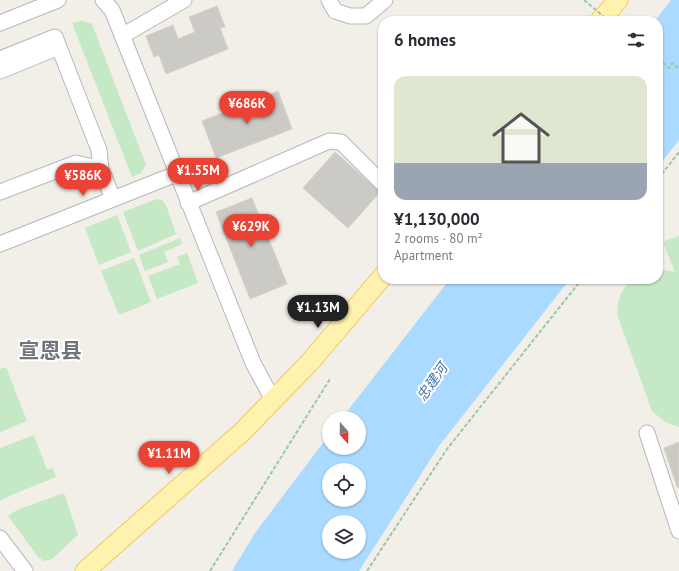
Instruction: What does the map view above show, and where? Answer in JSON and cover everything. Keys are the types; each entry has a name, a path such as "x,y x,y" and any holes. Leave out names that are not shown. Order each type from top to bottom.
{"main road":[{"path":"604,16 618,0"},
{"path":"85,571 242,432 310,362 378,282"}],"street":[{"path":"0,23 58,0"},
{"path":"103,0 112,10 176,174 253,362 272,400"},
{"path":"122,36 184,0"},
{"path":"329,0 335,11 350,16 366,16 385,0"},
{"path":"0,59 56,36 99,150 101,169 113,199"},
{"path":"0,71 59,47"},
{"path":"188,203 328,140 341,142 378,179"},
{"path":"0,192 76,163 101,169"},
{"path":"0,244 176,174"},
{"path":"647,433 679,531"},
{"path":"0,538 25,571"}],"path":[{"path":"584,0 603,16"},
{"path":"663,63 669,68 672,64 679,69"},
{"path":"663,173 679,152"},
{"path":"367,571 447,449 578,284"},
{"path":"210,571 330,379"}],"green space":[{"path":"83,21 92,24 146,165 141,173 132,177 72,23"},
{"path":"157,199 162,200 166,205 176,234 138,251 123,212"},
{"path":"117,215 131,252 99,265 85,228"},
{"path":"678,236 679,237 679,427 665,422 652,411 618,317 620,296 628,284 663,284 663,270 675,272 663,242"},
{"path":"180,238 182,244 164,252 168,262 145,271 139,255"},
{"path":"187,253 198,283 157,299 148,276 180,264 177,257"},
{"path":"134,258 151,302 119,315 101,271"},
{"path":"6,367 27,421 0,432 0,369"},
{"path":"34,435 47,470 53,468 56,477 0,501 0,448"},
{"path":"64,493 78,535 52,559 44,561 38,557 8,516 17,510"}],"water":[{"path":"671,0 679,0 679,140 663,161 663,16 659,16"},
{"name":"忠建河","path":"446,284 566,284 439,446 359,571 232,571 255,533 322,444 322,455 366,455 366,411 347,411"}],"building":[{"path":"217,6 225,27 220,28 228,49 166,74 159,55 154,57 146,36 173,25 178,39 195,32 189,17"},
{"path":"278,91 292,129 216,158 202,121"},
{"path":"335,152 378,190 378,194 348,228 303,188"},
{"path":"252,198 287,284 250,299 216,212"},
{"path":"679,442 679,487 677,487 664,448"}],"district":[{"name":"宣恩县","path":"50,351"}]}
